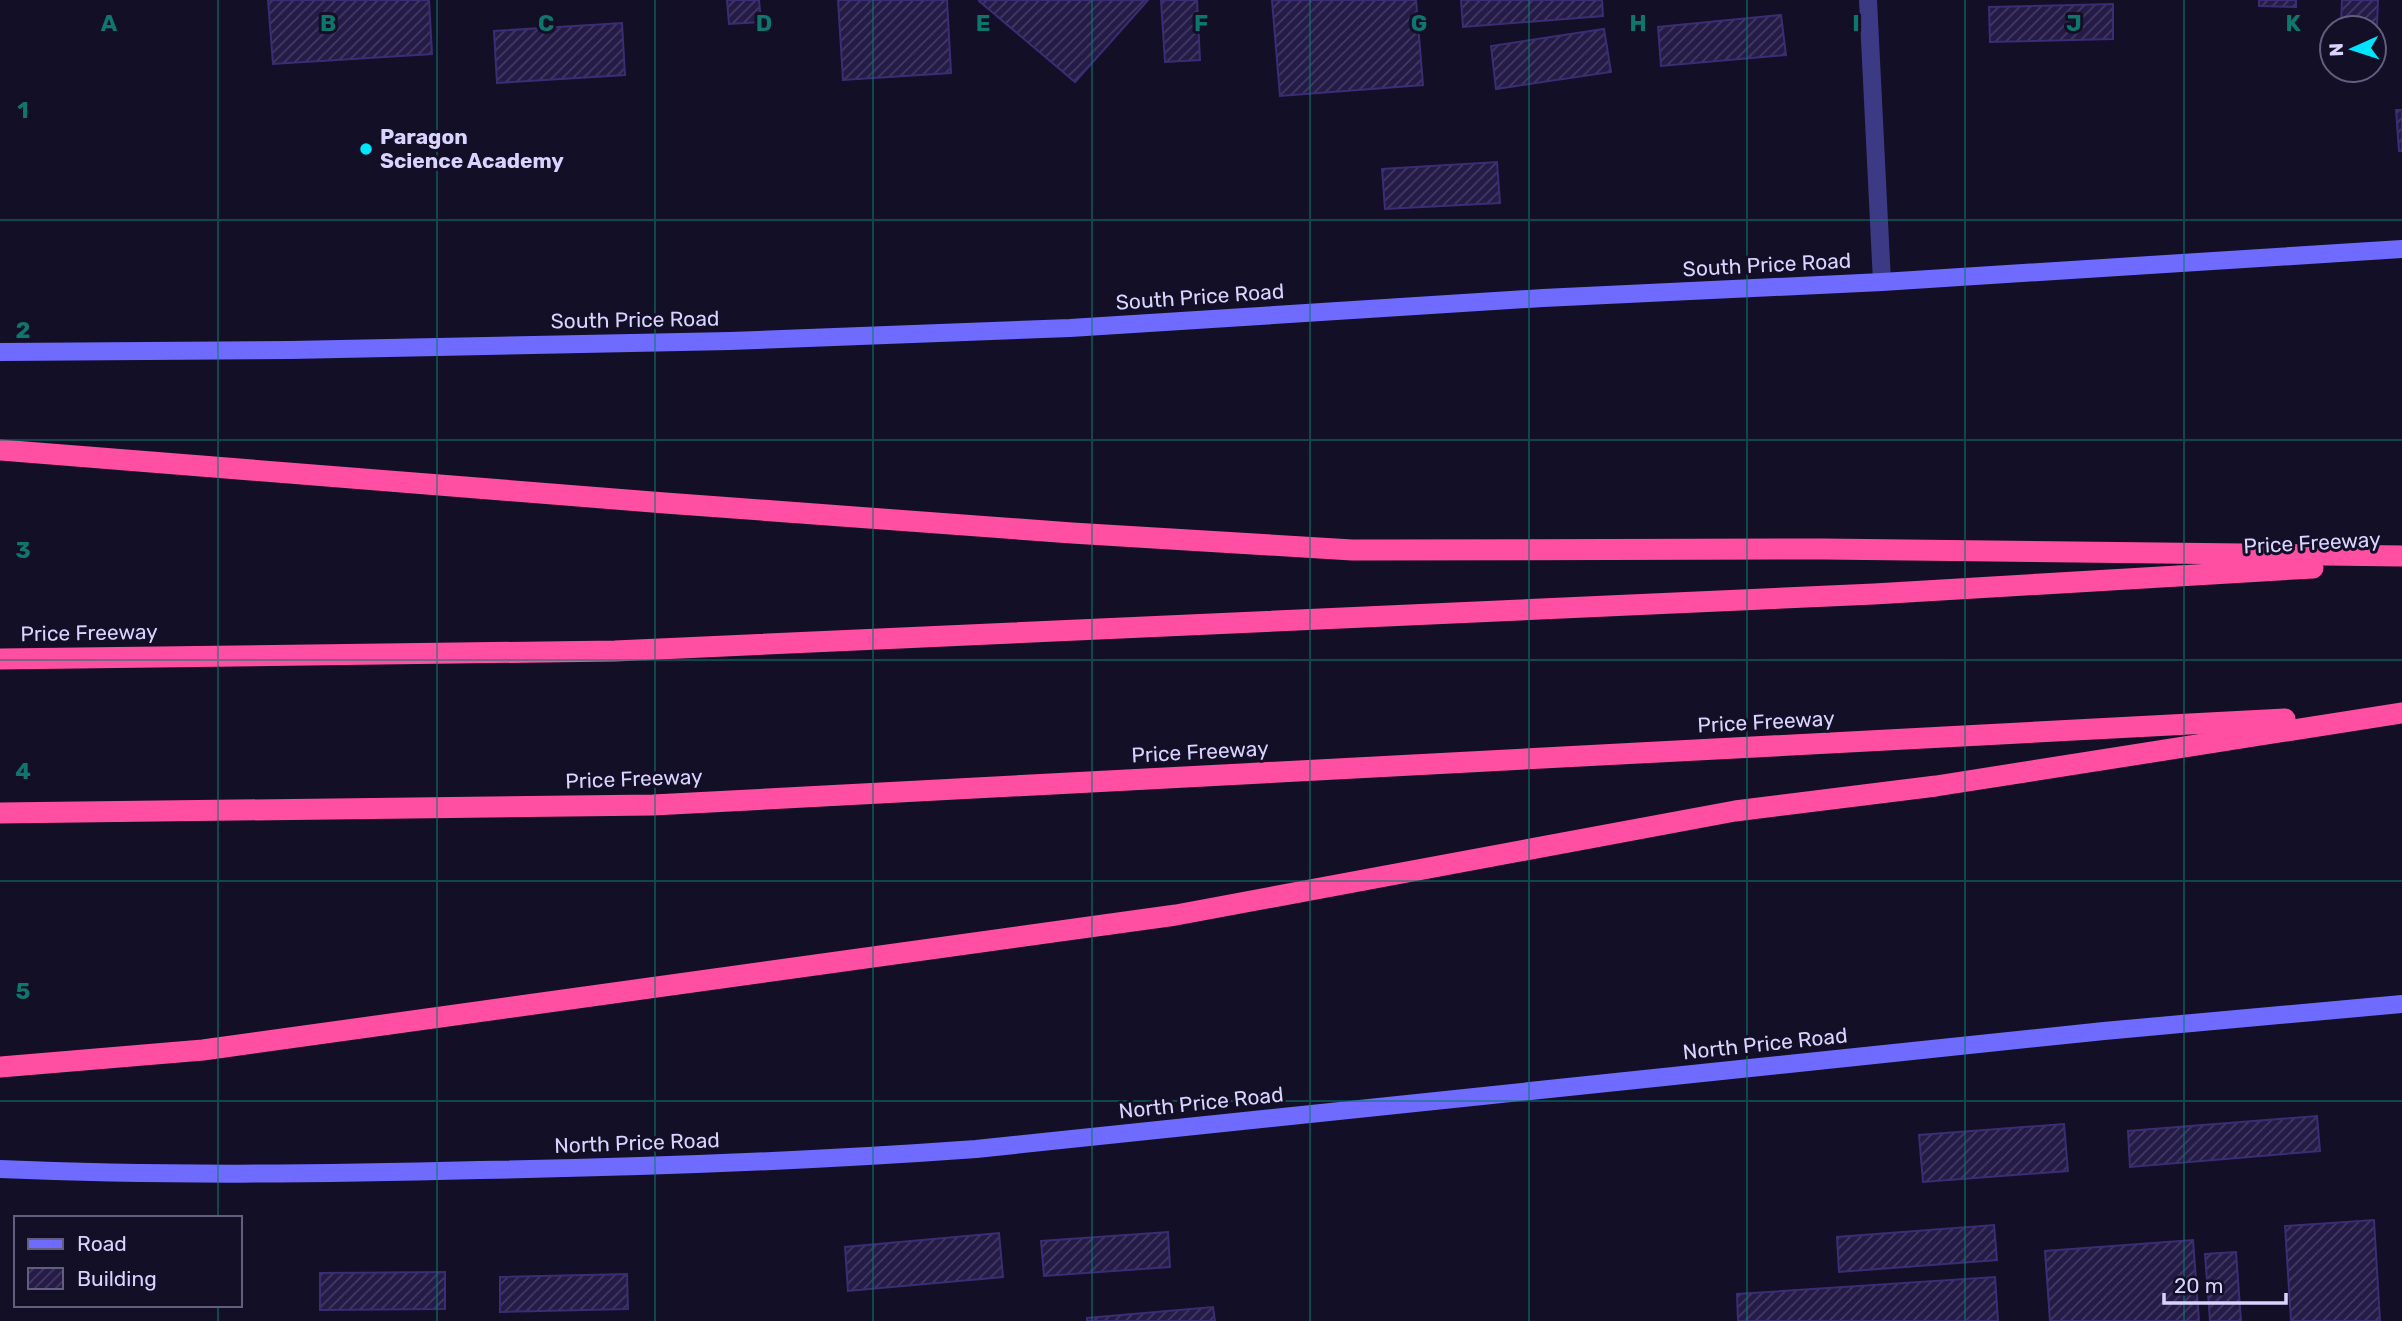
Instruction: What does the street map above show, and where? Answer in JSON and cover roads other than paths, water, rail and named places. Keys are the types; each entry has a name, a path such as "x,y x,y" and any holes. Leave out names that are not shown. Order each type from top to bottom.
{"highway":[{"path":"0,450 665,503 1072,533 1352,550 1823,549 2402,556"},
{"name":"Price Freeway","path":"0,659 615,651 1874,594 2402,562"},
{"path":"0,1067 203,1050 1176,915 1735,811 1937,786 2401,713"},
{"name":"Price Freeway","path":"0,813 653,805 2401,713"}],"main road":[{"name":"South Price Road","path":"0,352 291,351 730,341 1070,328 1543,298 1882,282 2402,249"},
{"name":"North Price Road","path":"0,1169 276,1174 609,1168 872,1157 976,1149 1842,1058 2402,1004"}],"lane":[{"path":"1868,0 1882,282"}],"place":[{"name":"Paragon Science Academy","path":"366,149"}]}
